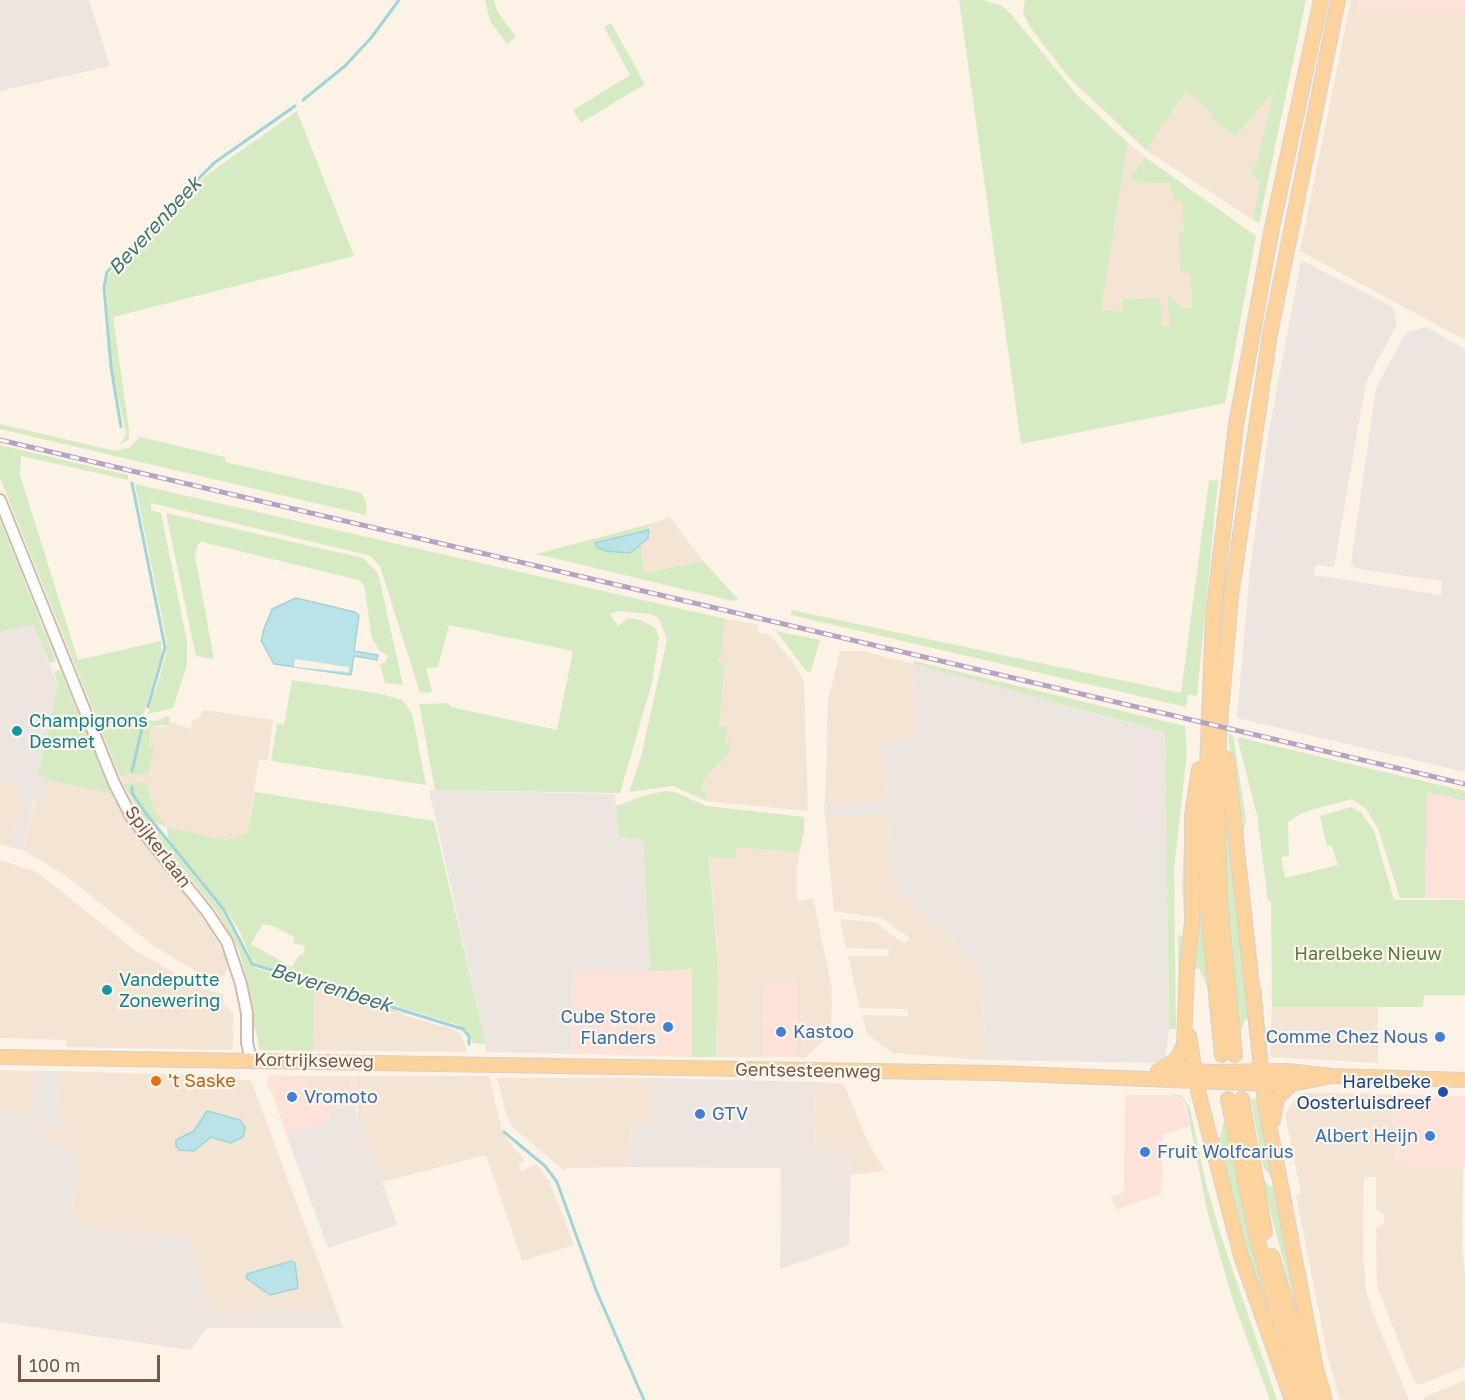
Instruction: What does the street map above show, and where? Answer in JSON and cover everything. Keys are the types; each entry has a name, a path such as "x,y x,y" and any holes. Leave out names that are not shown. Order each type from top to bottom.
{"main road":[{"path":"1321,0 1274,220 1236,425 1213,615 1205,820 1207,902 1228,1055 1220,902 1219,736 1232,585 1252,437 1270,333 1338,0"},
{"path":"1158,1071 1172,1064 1184,1045 1187,967 1192,923 1192,816 1200,761 1209,625 1213,615"},
{"path":"1222,703 1229,795 1262,1078 1316,1369 1325,1400"},
{"path":"1187,1011 1196,1076 1241,1256 1292,1400"},
{"name":"Kortrijkseweg","path":"0,1057 484,1064"},
{"name":"Gentsesteenweg","path":"484,1064 996,1074 1131,1080 1196,1076 1262,1078 1332,1076 1465,1080"},
{"name":"Gentsesteenweg","path":"1131,1080 1158,1071 1196,1076"},
{"name":"Gentsesteenweg","path":"1262,1078 1292,1084 1332,1076"},
{"path":"1273,1137 1275,1104 1283,1091 1292,1084"},
{"path":"1306,1400 1277,1313 1258,1241 1235,1099 1263,1222 1287,1312 1316,1400"}],"street":[{"name":"Spijkerlaan","path":"0,500 102,753 132,818 208,913 227,942 242,984 247,1013 247,1043 251,1060"}],"shaded area":[{"path":"0,0 89,0 110,66 0,91"},
{"path":"1351,0 1358,0 1356,12 1465,13 1465,340 1300,251"},
{"path":"1358,0 1465,0 1465,13 1355,12"},
{"path":"1186,91 1214,114 1211,117 1273,91 1257,162 1250,174 1260,180 1253,220 1146,150"},
{"path":"1128,143 1145,157 1131,177 1170,183 1182,201 1184,232 1180,272 1191,274 1192,309 1183,308 1169,296 1170,326 1162,326 1160,298 1122,299 1122,312 1101,310"},
{"path":"1301,260 1393,307 1397,325 1365,387 1334,567 1315,565 1314,575 1441,595 1442,581 1364,570 1355,568 1351,563 1376,388 1406,332 1426,327 1465,349 1465,772 1237,718 1250,569 1268,437"},
{"path":"670,517 703,561 643,573 641,544 650,535 650,524"},
{"path":"726,619 759,625 757,632 770,635 791,659 804,682 808,811 706,801 708,793 700,791 711,770 728,754 729,743 725,742 719,727 725,665 719,664"},
{"path":"33,623 58,685 38,774 49,778 44,802 34,800 23,850 9,847 24,797 15,795 18,785 0,780 0,632"},
{"path":"840,651 862,651 914,664 916,740 882,741 888,803 825,805 828,701"},
{"path":"914,664 1165,732 1169,1029 1165,1060 1160,1063 987,1060 980,971 955,941 895,889 891,877 889,814 825,816 824,805 888,802 882,740 916,740"},
{"path":"203,710 273,720 268,760 259,760 247,833 226,840 167,827 154,810 146,783 123,784 120,777 129,774 149,746 151,726 163,727 170,722 191,729 192,721 199,718"},
{"path":"0,780 18,785 24,797 9,847 0,845"},
{"path":"48,780 105,793 110,791 132,829 211,929 228,964 225,975 217,978 202,975 154,946 65,875 23,850 35,800 44,802"},
{"path":"429,790 615,794 618,837 643,839 650,971 573,970 571,1054 486,1052"},
{"path":"1427,791 1465,801 1465,899 1425,898"},
{"path":"706,806 804,817 804,832 797,866 797,901 813,898 832,989 831,1033 805,1058 796,1057 797,981 784,981 764,987 763,1057 716,1057 718,968"},
{"path":"889,814 891,877 971,958 980,971 987,1060 892,1053 867,1034 862,1015 908,1016 908,1009 860,1008 848,956 888,956 889,949 846,948 840,919 875,922 904,944 910,938 881,918 834,911 825,816"},
{"path":"0,860 37,872 136,951 203,989 222,994 224,1005 233,1013 233,1050 67,1047 66,1040 0,1038"},
{"path":"692,969 692,1057 571,1054 573,970"},
{"path":"246,971 452,1029 461,1034 467,1052 260,1050"},
{"path":"784,981 797,981 796,1057 763,1057 764,987"},
{"path":"1272,1007 1378,1007 1378,1063 1273,1057 1270,1054"},
{"path":"0,1070 35,1071 34,1115 0,1112"},
{"path":"35,1071 59,1071 58,1116 69,1118 68,1129 48,1127 43,1144 70,1146 69,1155 78,1156 71,1220 75,1225 188,1236 210,1311 336,1309 343,1328 207,1328 190,1350 0,1322 0,1112 34,1115"},
{"path":"59,1071 214,1076 251,1081 336,1309 209,1311 188,1236 75,1225 71,1220 78,1157 69,1155 69,1147 42,1145 48,1127 67,1129 58,1117"},
{"path":"268,1075 307,1076 307,1095 351,1094 351,1076 356,1076 357,1101 328,1112 331,1120 286,1134 272,1092 267,1085"},
{"path":"307,1076 351,1076 351,1094 307,1095"},
{"path":"356,1076 489,1076 502,1132 525,1161 518,1165 522,1171 535,1164 541,1169 551,1186 574,1245 522,1261 486,1155 382,1182 362,1124 358,1123"},
{"path":"497,1078 651,1078 651,1126 632,1125 628,1167 567,1168 564,1170 513,1128 507,1117"},
{"path":"651,1078 816,1082 815,1150 851,1151 849,1245 780,1269 781,1168 628,1167 632,1125 651,1126"},
{"path":"816,1082 844,1084 869,1145 885,1171 851,1175 851,1151 815,1151"},
{"path":"1300,1093 1395,1094 1394,1165 1463,1166 1462,1249 1465,1274 1465,1366 1420,1385 1414,1381 1377,1286 1376,1229 1384,1223 1384,1215 1376,1209 1376,1177 1364,1177 1363,1252 1366,1291 1409,1400 1340,1400 1327,1353 1296,1195 1301,1193 1285,1114"},
{"path":"1395,1094 1465,1096 1465,1166 1394,1165"},
{"path":"1125,1095 1167,1095 1182,1098 1190,1126 1163,1135 1161,1194 1116,1210 1111,1197 1124,1192"},
{"path":"355,1103 358,1123 362,1124 397,1225 328,1248 286,1134 330,1120 328,1112"},
{"path":"1465,1380 1465,1400 1423,1400 1424,1397"}],"green space":[{"path":"485,0 494,0 497,11 516,37 507,44 490,21"},
{"path":"959,0 984,0 1002,6 1076,94 1128,143 1101,310 1122,312 1122,299 1160,298 1162,326 1169,326 1168,295 1183,308 1192,308 1191,274 1180,272 1179,233 1184,232 1182,201 1174,201 1170,183 1132,182 1131,177 1145,157 1256,236 1225,403 1021,444"},
{"path":"1025,0 1306,0 1259,223 1253,220 1260,180 1250,174 1257,162 1273,92 1236,136 1210,117 1213,114 1186,91 1146,150 1069,78 1030,27 1023,13"},
{"path":"611,23 645,84 581,123 573,110 630,75 604,27"},
{"path":"297,111 354,256 113,317 129,430 129,439 120,445 126,433 112,368 106,282 109,275 117,263 204,177"},
{"path":"0,424 116,451 130,447 140,437 225,457 225,462 362,493 367,506 366,515 0,429"},
{"path":"0,445 128,475 128,480 21,456 20,475 78,660 161,641 161,655 142,720 157,721 166,716 171,718 168,725 151,726 149,746 154,748 148,775 129,774 120,777 0,478"},
{"path":"1209,480 1218,481 1197,696 1188,694 1186,707 791,615 792,610 1181,693"},
{"path":"135,484 726,619 719,663 725,664 719,726 728,727 725,742 730,743 728,755 711,770 704,782 701,791 708,793 706,801 673,786 629,792 641,757 667,640 659,619 651,614 618,611 610,614 618,626 629,618 641,620 655,628 659,636 652,683 620,793 435,790 419,704 448,703 451,707 557,730 573,651 449,625 438,667 426,668 432,692 420,693 380,566 371,556 151,503 151,510 161,513 187,642 187,665 173,708 148,714 166,655 167,642"},
{"path":"166,513 363,558 378,573 403,685 385,683 380,664 386,662 388,656 379,650 372,639 364,585 359,580 202,542 198,544 195,556 214,659 196,656"},
{"path":"0,520 56,661 50,663 33,624 0,632"},
{"path":"650,524 649,530 644,531 623,554 630,553 641,544 644,573 703,561 738,599 733,601 536,554"},
{"path":"776,631 820,640 811,671 807,672"},
{"path":"914,661 1185,726 1187,752 1174,869 1176,1029 1169,1029 1165,732 914,664"},
{"path":"60,670 110,791 106,793 48,780 49,778 38,775 58,685 54,672"},
{"path":"292,680 381,694 402,700 412,713 426,785 271,761 277,724 284,725"},
{"path":"1228,734 1233,735 1246,820 1243,835 1256,985 1262,987 1267,1051 1263,1050"},
{"name":"Harelbeke Nieuw","path":"1237,737 1465,791 1465,801 1427,792 1425,898 1400,898 1378,829 1366,809 1352,799 1304,812 1288,822 1289,856 1281,857 1285,878 1338,865 1331,845 1327,846 1320,816 1351,807 1361,812 1374,831 1394,900 1465,900 1465,995 1424,995 1423,1007 1272,1007 1271,901 1268,901 1257,815"},
{"path":"146,782 154,810 167,827 148,819 222,911 249,962 255,968 388,1007 404,1015 314,990 313,1051 260,1050 254,1024 252,997 239,950 217,912 142,817 123,784"},
{"path":"665,791 675,792 706,806 804,817 804,832 798,852 736,847 735,859 709,857 718,968 716,1057 692,1057 692,969 650,971 643,839 618,837 616,806"},
{"path":"255,792 434,821 486,1044 472,1043 468,1031 456,1024 258,965 251,959 240,932 228,913 168,839 167,827 226,840 247,833","holes":["263,924 273,926 294,937 293,943 305,946 303,956 300,954 292,967 251,944"]},
{"path":"1229,828 1250,1021 1245,1019 1239,1038 1228,933 1224,829"},
{"path":"1185,829 1186,935 1179,1027 1178,932 1180,937 1185,935 1182,882"},
{"path":"1199,829 1207,986 1199,968 1193,970"},
{"path":"1168,1094 1181,1095 1190,1108 1205,1180 1221,1236 1277,1400 1270,1400 1234,1304 1208,1215 1186,1105 1182,1098"},
{"path":"1251,1099 1260,1099 1305,1343 1261,1176 1270,1187 1275,1184 1263,1166"},
{"path":"1225,1115 1257,1263 1299,1400 1243,1248 1215,1137 1220,1138"}],"water":[{"path":"649,530 648,538 630,553 606,551 597,547 595,543"},
{"path":"296,598 355,612 359,615 354,651 378,655 377,660 354,656 351,675 274,664 261,641 264,629 272,609"},
{"path":"207,1111 240,1120 245,1127 243,1137 231,1143 211,1137 194,1151 179,1150 176,1140 194,1131"},
{"path":"292,1261 295,1263 298,1288 270,1295 246,1278 247,1274"}],"pier":[{"path":"295,659 349,667 348,672 294,667"}],"waterway":[{"name":"Beverenbeek","path":"303,100 345,66 371,38 399,0"},
{"name":"Beverenbeek","path":"121,427 111,367 104,287 107,272 214,163 295,106"},
{"name":"Beverenbeek","path":"132,483 165,647 148,707"},
{"name":"Beverenbeek","path":"132,771 143,724"},
{"name":"Beverenbeek","path":"132,787 132,793 147,815 224,910 252,964 463,1029 469,1036 469,1044"},
{"name":"Beverenbeek","path":"504,1132 545,1166 557,1182 596,1290 644,1400"}],"railway":[{"path":"0,440 1465,784"}],"place":[{"name":"Champignons Desmet","path":"17,731"},
{"name":"Vandeputte Zonewering","path":"107,990"},
{"name":"Cube Store Flanders","path":"668,1027"},
{"name":"Kastoo","path":"781,1032"},
{"name":"Comme Chez Nous","path":"1440,1037"},
{"name":"'t Saske","path":"156,1081"},
{"name":"Harelbeke Oosterluisdreef","path":"1443,1092"},
{"name":"Vromoto","path":"292,1097"},
{"name":"GTV","path":"700,1114"},
{"name":"Albert Heijn","path":"1430,1136"},
{"name":"Fruit Wolfcarius","path":"1145,1152"}]}
